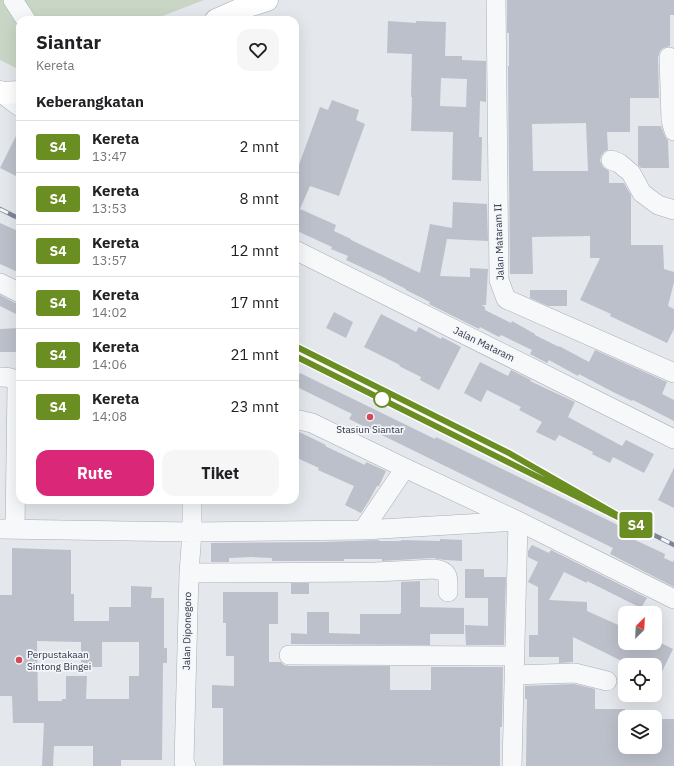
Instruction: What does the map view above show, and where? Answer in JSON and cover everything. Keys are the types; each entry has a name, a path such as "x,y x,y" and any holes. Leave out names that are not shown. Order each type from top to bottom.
{"main road":[{"path":"224,16 254,2"}],"street":[{"path":"13,0 23,16"},
{"name":"Jalan Mataram II","path":"496,0 499,280 506,299 674,373"},
{"path":"669,57 671,120 674,131"},
{"path":"7,92 16,102"},
{"path":"611,160 619,163 631,173 642,193 658,205 674,210"},
{"name":"Jalan Mataram","path":"299,252 674,439"},
{"path":"0,283 16,291"},
{"path":"0,377 12,378 15,381 16,386 8,529 192,532 363,530 518,521"},
{"path":"299,420 312,423 518,521 674,599"},
{"path":"363,530 405,468"},
{"name":"Jalan Diponegoro","path":"184,765 192,504"},
{"path":"512,766 518,521"},
{"path":"189,573 376,572 434,569 442,570 446,574 448,592"},
{"path":"289,655 515,656"},
{"path":"514,675 575,673 607,681"}],"green space":[{"path":"0,0 204,0 162,16 16,16 16,68 0,60"}],"building":[{"path":"507,0 674,0 674,15 670,15 670,46 663,48 658,57 659,98 630,98 630,132 607,132 608,150 601,156 600,161 603,167 609,171 609,183 624,183 631,195 631,245 663,245 664,269 674,272 674,282 668,306 674,309 674,329 667,343 580,300 600,258 590,258 590,236 532,237 533,274 510,274 509,33 507,33","holes":["586,123 588,171 533,171 532,124"]},
{"path":"388,21 416,23 416,21 446,22 445,56 462,56 462,60 486,61 486,102 480,101 479,137 482,137 481,181 452,180 453,132 411,131 412,54 387,53","holes":["441,78 467,79 466,107 440,106"]},
{"path":"332,100 359,110 356,120 365,124 339,196 310,186 300,209 336,225 334,231 420,273 430,224 452,228 453,202 487,204 488,241 447,239 440,276 470,277 470,268 488,269 486,305 482,305 485,307 485,310 511,323 512,321 535,335 589,362 595,350 667,382 662,394 674,400 674,421 579,374 578,376 549,360 547,363 530,354 532,350 501,335 499,337 480,327 479,329 429,304 430,302 406,289 346,260 348,256 331,249 332,247 299,232 299,165 320,107 328,110"},
{"path":"638,126 661,126 668,140 669,168 641,168 638,165"},
{"path":"16,136 16,176 0,168"},
{"path":"0,223 16,230 16,271 0,264"},
{"path":"530,290 567,290 567,306 548,306 530,298"},
{"path":"0,295 16,303 16,314 0,306"},
{"path":"334,312 353,322 346,338 326,328"},
{"path":"381,314 416,332 419,327 441,339 442,337 461,347 439,390 420,380 421,377 364,347"},
{"path":"16,328 16,352 0,352 0,329"},
{"path":"480,362 508,376 511,370 531,380 530,381 575,402 568,417 622,446 626,440 654,454 644,473 613,457 610,463 592,454 593,452 559,435 555,441 536,432 542,422 519,410 521,407 487,390 481,402 464,393"},
{"path":"300,373 435,439 436,437 620,526 618,532 665,554 664,558 673,562 674,559 674,587 610,554 613,548 349,419 352,414 299,388"},
{"path":"299,432 365,465 366,462 386,471 379,486 377,486 361,513 345,505 354,486 318,470 319,468 299,459"},
{"path":"674,468 674,508 658,500"},
{"path":"440,539 462,540 462,561 433,558 382,561 382,559 344,559 344,561 272,561 272,558 251,557 229,558 229,562 211,562 211,543 379,540 440,541"},
{"path":"532,545 549,553 551,550 647,598 642,606 637,606 587,581 587,583 564,572 549,600 587,602 587,611 618,625 618,650 662,650 662,644 673,649 662,672 662,658 618,659 573,637 573,662 559,663 559,657 529,657 529,635 538,635 538,587 528,582 538,562 528,557 528,551"},
{"path":"12,548 71,550 71,594 74,594 74,621 109,621 109,607 131,607 131,586 152,587 151,598 164,598 164,648 167,648 167,663 163,663 162,760 121,760 121,766 93,766 93,746 54,746 53,766 42,766 44,723 13,723 12,696 0,696 0,595 12,595","holes":["37,641 81,642 81,667 102,667 102,642 139,642 139,676 129,676 129,699 86,699 87,676 66,676 66,699 62,699 62,701 38,701"]},
{"path":"465,569 484,569 484,577 506,577 504,645 466,645 465,625 488,626 488,598 465,598"},
{"path":"420,581 420,607 464,608 464,634 430,634 430,645 291,644 291,633 307,634 307,612 329,612 329,633 360,634 360,614 400,614 401,582"},
{"path":"291,583 309,583 309,594 291,594"},
{"path":"223,592 278,592 278,624 269,624 269,662 281,662 284,665 289,666 390,666 390,690 431,690 431,667 503,667 500,766 223,765 223,708 212,708 212,685 234,686 234,656 226,656 226,623 223,623"},
{"path":"574,684 595,689 595,709 625,709 618,710 618,754 662,754 662,719 674,719 674,766 526,766 527,699 525,699 525,686"}],"railway":[{"path":"0,209 16,217"},
{"path":"299,348 509,453 638,527 674,545"},
{"path":"299,358 556,486"}],"train":[{"name":"S4","path":"299,348 509,453 638,527 299,358"}],"place":[{"name":"Stasiun Siantar","path":"370,417"},
{"name":"Perpustakaan Sintong Bingei","path":"19,660"}]}
